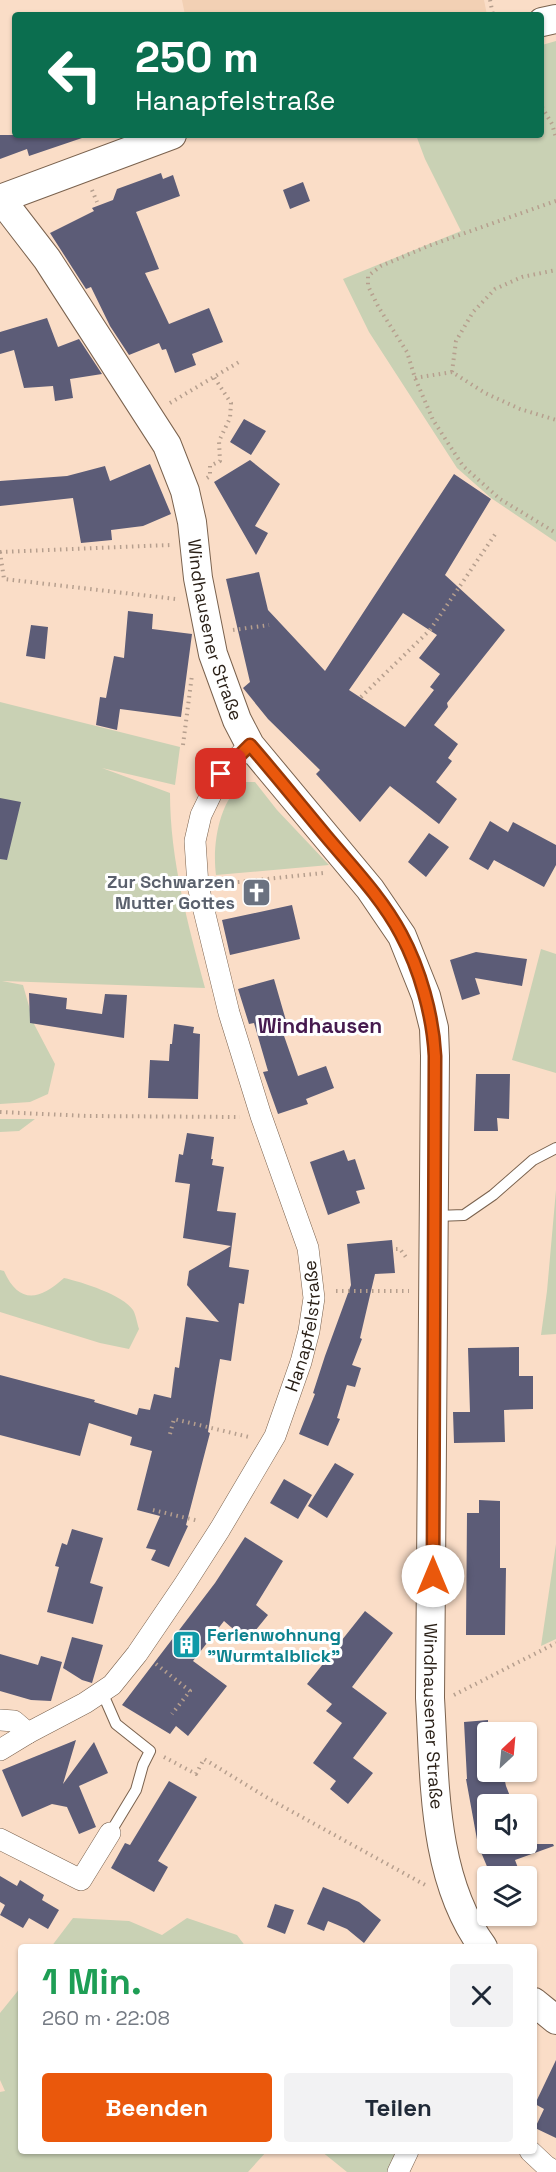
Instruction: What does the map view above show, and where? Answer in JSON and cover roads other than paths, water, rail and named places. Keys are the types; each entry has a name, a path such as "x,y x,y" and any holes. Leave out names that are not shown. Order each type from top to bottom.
{"street":[{"path":"0,199 164,138"},
{"name":"Windhausener Straße","path":"0,199 47,259 167,445 184,491 213,654 237,720 250,745 370,888 402,936 426,996 434,1028 436,1216 432,1371 433,1576 430,1698 441,1837 452,1883 471,1931 481,1944"},
{"name":"Hanapfelstraße","path":"0,1750 112,1685 139,1651 220,1529 275,1436 301,1362 314,1298 308,1248 261,1116 229,1013 198,886 195,840 201,815 221,774 250,745"},
{"path":"0,1720 14,1721 28,1733"},
{"path":"0,1839 81,1880 110,1833"},
{"path":"537,2004 556,2020"},
{"path":"398,2172 407,2154"},
{"path":"533,2154 556,2172"}],"lane":[{"path":"436,1216 464,1215 493,1195 533,1160 556,1148"},
{"path":"102,1692 116,1724 150,1750 136,1790 110,1833"}],"place":[{"name":"Zur Schwarzen Mutter Gottes","path":"256,892"},
{"name":"Ferienwohnung \"Wurmtalblick\"","path":"186,1645"}],"district":[{"name":"Windhausen","path":"320,1026"}]}
